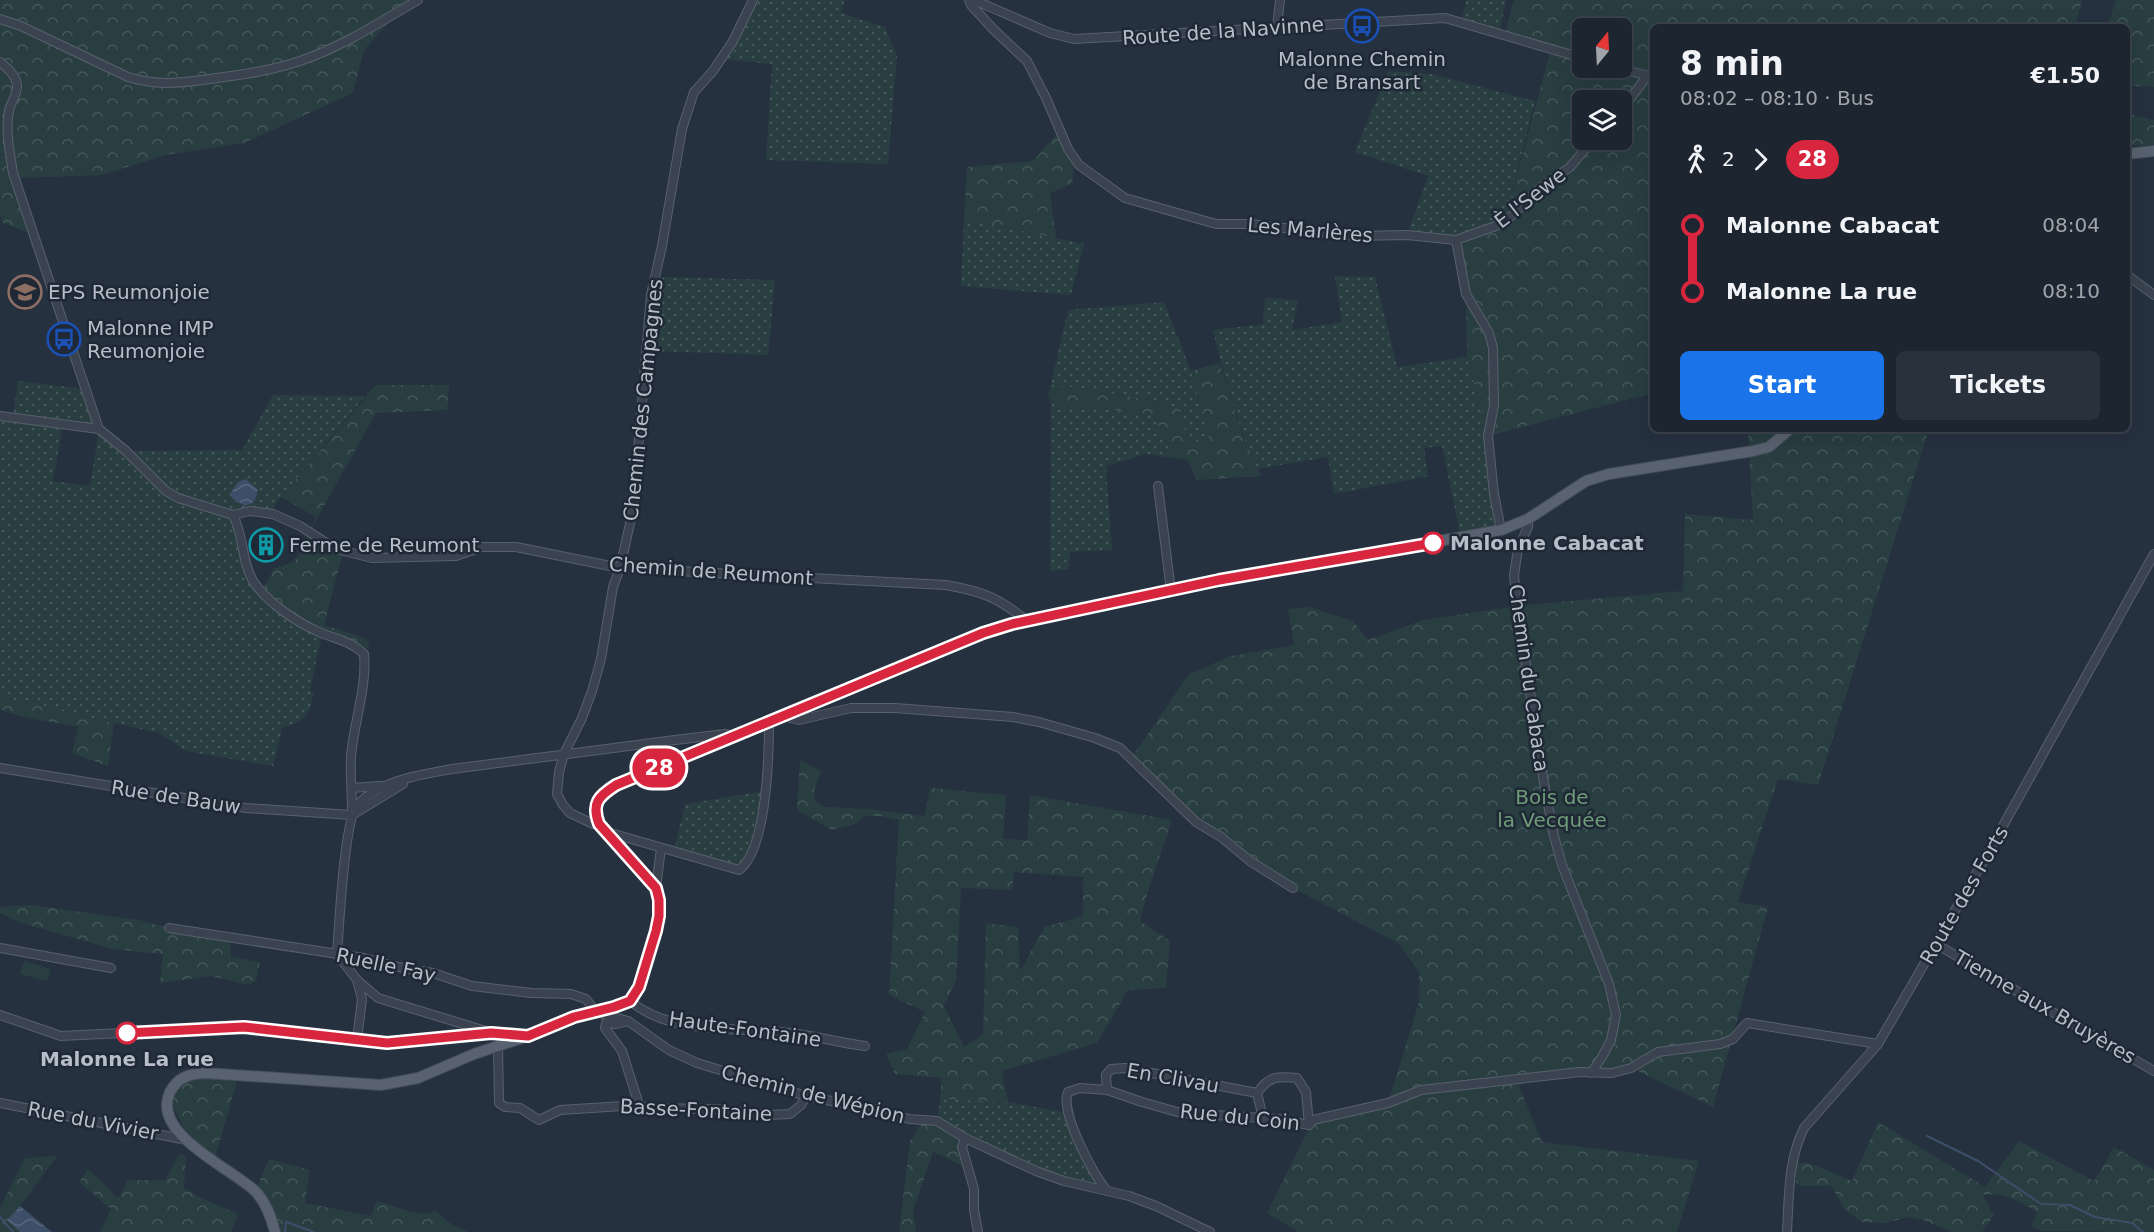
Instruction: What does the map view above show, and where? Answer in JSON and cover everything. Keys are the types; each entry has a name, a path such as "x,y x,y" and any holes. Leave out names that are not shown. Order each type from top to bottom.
{"main road":[{"path":"2133,154 2154,151"},
{"path":"275,1232 268,1210 255,1191 207,1158 187,1140 170,1116 169,1094 174,1086 188,1075 227,1074 381,1085 418,1077 574,1017 630,1001 639,987 656,931 659,900 656,888 603,828 595,813 596,803 603,793 616,785 983,633 1028,621 1170,591 1501,530 1528,519 1586,481 1609,474 1753,451 1769,447 1787,433"}],"street":[{"path":"0,19 21,26 128,77 143,82 171,85 245,75 301,61 352,38 418,0"},
{"name":"Chemin des Campagnes","path":"753,0 733,41 714,71 694,92 682,129 651,295 633,510 620,568 615,577 601,659 582,718 564,754 557,794 570,813 593,824 661,848 739,870 746,865 755,844 764,809 769,762 769,722"},
{"name":"Les Marlères","path":"969,0 993,29 1027,61 1068,149 1079,165 1125,198 1216,224 1251,224 1354,236 1407,235 1456,240"},
{"name":"Route de la Navinne","path":"974,0 1050,33 1074,39 1445,18 1572,55"},
{"path":"1278,27 1280,0"},
{"path":"0,62 14,75 16,83 17,92 9,110 8,123 13,173 99,429 0,416"},
{"path":"1632,72 1650,76 1632,98"},
{"name":"È l'Sewe","path":"1456,240 1504,223 1540,188 1570,167 1584,150"},
{"path":"1456,240 1466,294 1489,333 1492,348 1494,405 1488,436 1494,494 1501,530"},
{"path":"2130,277 2154,295"},
{"name":"Chemin de Reumont","path":"99,429 126,451 166,491 177,498 233,515 250,511 273,514 300,526 336,549 372,558 456,556 482,547 516,547 620,568 946,585 980,591 1004,603 1028,621"},
{"path":"1158,486 1170,591"},
{"path":"233,515 240,531 245,562 254,581 269,599 318,632 345,641 357,647 364,654 361,694 351,756 352,815"},
{"name":"Chemin du Cabaca","path":"1528,519 1528,527 1516,561 1515,585 1544,783 1562,865 1609,984 1616,1015 1611,1040 1591,1073"},
{"name":"Route des Forts","path":"1787,1232 1792,1163 1797,1142 1804,1128 1878,1044 2154,554"},
{"path":"783,716 799,720 851,708 895,708 1013,717 1040,722 1095,738 1119,748 1196,822 1221,837 1250,861 1293,888"},
{"path":"491,1033 378,998 357,980 337,954 344,861 355,806 386,785 419,775 492,763 725,734 734,736"},
{"name":"Rue de Bauw","path":"0,768 246,808 352,815"},
{"path":"352,815 419,775"},
{"path":"352,788 386,785"},
{"path":"656,888 661,848"},
{"name":"Ruelle Fay","path":"169,928 337,954 433,973 472,986 532,993 571,993 586,999 596,1011"},
{"name":"Tienne aux Bruyères","path":"1936,944 2154,1071"},
{"path":"0,948 111,968"},
{"path":"357,980 362,999 357,1040"},
{"name":"Haute-Fontaine","path":"630,1001 649,1014 675,1023 792,1033 832,1042 865,1046"},
{"name":"Chemin de Wépion","path":"596,1011 628,1021 669,1050 693,1061 806,1096 877,1110 909,1119 937,1121 965,1138"},
{"path":"0,1015 61,1036 244,1027 387,1043 491,1033 528,1036"},
{"path":"628,1021 616,1024 606,1023 605,1028 622,1051 639,1105"},
{"name":"Rue du Coin","path":"1107,1191 1084,1152 1065,1098 1068,1092 1080,1088 1107,1090 1181,1113 1263,1118 1309,1125 1313,1120 1388,1103 1421,1090 1580,1072 1612,1073 1631,1068 1659,1052 1720,1044 1733,1039 1747,1023 1878,1044"},
{"name":"Basse-Fontaine","path":"498,1045 499,1103 506,1107 520,1108 539,1120 560,1110 639,1105 646,1108 714,1109 770,1115 790,1114 801,1105 806,1096"},
{"name":"En Clivau","path":"1107,1090 1106,1075 1111,1069 1125,1068 1257,1093"},
{"path":"1263,1118 1257,1093 1265,1082 1279,1077 1297,1078 1306,1092 1309,1125"},
{"name":"Rue du Vivier","path":"0,1102 187,1140"},
{"path":"978,1232 974,1210 974,1189 962,1147 965,1138 1036,1171 1064,1181 1129,1196 1156,1206 1210,1232"}],"green space":[{"path":"0,0 418,0 396,15 364,50 353,93 244,143 165,155 102,175 19,178 12,153 13,173 27,232 3,223 0,215 0,155 6,154 0,153"},
{"path":"754,0 845,0 841,13 885,27 897,56 888,164 766,160 772,64 721,59"},
{"path":"1466,0 1506,0 1499,34 1461,23"},
{"path":"1514,0 2082,0 2076,24 1650,24 1650,394 1488,436 1467,357 1466,294 1457,241 1504,223 1551,49 1504,36"},
{"path":"2116,0 2154,0 2154,87 2134,86 2130,83 2130,24 2108,24"},
{"path":"1388,71 1431,74 1535,101 1504,223 1457,240 1407,235 1428,176 1355,152"},
{"path":"2130,115 2154,120 2154,145 2130,146"},
{"path":"1060,130 1074,168 1072,184 1050,193 1056,238 964,219 967,167 1033,161"},
{"path":"964,219 1084,244 1071,295 961,286"},
{"path":"1335,276 1375,277 1397,367 1467,357 1488,436 1501,530 1461,538 1442,446 1424,448 1428,476 1334,494 1328,457 1256,469 1232,400 1213,330 1263,324 1265,298 1298,300 1292,330 1342,322"},
{"path":"660,277 775,280 768,355 649,351 652,311"},
{"path":"1164,302 1191,371 1210,439 1205,444 1188,439 1177,408 1147,399 1051,384 1068,310"},
{"path":"1220,363 1242,434 1261,476 1197,480 1187,460 1173,458 1153,414 1051,404 1048,394 1051,384 1144,399 1178,408 1188,439 1205,444 1209,439 1191,371"},
{"path":"18,381 85,389 99,429 126,451 242,450 273,395 365,396 276,503 271,513 233,515 254,581 322,633 310,691 314,692 310,707 302,720 282,728 273,766 186,751 159,733 4,698 0,695 0,416 13,417","holes":["63,424 99,429 90,486 53,481"]},
{"path":"376,385 449,385 447,410 376,413 310,531 343,552 324,625 362,637 368,641 369,649 326,634 262,591 274,569 293,562 299,555 316,517 281,497"},
{"path":"1051,404 1153,414 1173,458 1146,454 1106,466 1112,550 1070,552 1069,569 1050,571"},
{"name":"Bois de la Vecquée","path":"1748,432 1928,432 1818,785 1778,779 1738,902 1768,907 1713,1107 1631,1068 1517,1081 1542,1142 1699,1161 1677,1232 1297,1232 1267,1213 1313,1120 1388,1103 1419,1002 1419,972 1398,943 1293,888 1196,822 1132,757 1189,674 1231,656 1294,645 1288,609 1309,607 1353,621 1368,640 1423,620 1517,606 1683,591 1685,514 1753,520"},
{"path":"0,695 4,698 114,723 108,766 72,753 78,727 9,713 0,709"},
{"path":"800,760 821,771 814,791 815,800 825,807 925,816 930,788 1006,795 1003,839 1027,840 1030,795 1172,820 1140,921 1170,941 1166,988 1128,990 1097,1043 1002,1071 1008,1102 940,1099 942,1078 895,1074 886,1054 907,1049 925,1012 889,995 899,820 881,816 864,816 858,823 832,830 797,810","holes":["1014,872 1083,877 1083,916 1045,927 1020,971 1018,927 986,923 983,1034 964,1047 944,1006 956,980 961,888 1012,890"]},
{"path":"766,791 755,844 739,870 674,850 685,804"},
{"path":"31,905 139,920 169,928 230,938 231,957 260,962 256,981 248,985 212,976 160,983 163,954 112,949 19,922 0,913 0,907"},
{"path":"24,961 51,969 47,981 20,974"},
{"path":"190,1078 238,1078 215,1158 189,1137 172,1105 177,1087"},
{"path":"940,1099 1008,1102 1069,1113 1084,1152 1107,1191 1064,1181 937,1121"},
{"path":"924,1121 937,1121 965,1138 969,1169 933,1152 913,1210 916,1232 899,1232 910,1141"},
{"path":"1878,1122 1985,1187 2019,1141 2094,1181 2114,1147 2154,1170 2154,1232 2042,1231 2031,1227 2037,1212 2011,1198 1990,1194 1982,1195 1994,1215 1982,1232 1952,1232 1909,1217 1885,1223 1862,1222 1845,1210 1831,1186 1800,1186 1796,1182 1798,1163 1810,1163 1852,1181"},
{"path":"180,1153 186,1156 184,1188 238,1214 231,1232 100,1232 111,1209 79,1182 88,1169 118,1198 128,1180 165,1180"},
{"path":"57,1156 8,1220 20,1232 0,1232 0,1208 25,1158"},
{"path":"269,1159 310,1170 305,1203 371,1216 377,1201 411,1212 429,1214 434,1210 451,1224 468,1232 279,1232 275,1211 258,1185"}],"water":[{"path":"246,479 258,490 254,502 245,506 233,499 230,494 238,482"},
{"path":"20,1206 52,1232 20,1232 7,1220"}],"waterway":[{"path":"1927,1136 1978,1161 2041,1204 2070,1205 2095,1217 2132,1223 2143,1232"},
{"path":"0,1217 13,1232"},
{"path":"285,1232 286,1222 314,1232"}],"bus line":[{"name":"28","path":"127,1033 244,1027 387,1043 491,1033 528,1036 574,1017 630,1001 639,987 656,931 659,900 656,888 649,879 599,824 595,813 596,803 603,793 616,785 983,633 1012,624 1219,580 1433,543"}],"place":[{"name":"Malonne Chemin de Bransart","path":"1362,26"},
{"name":"EPS Reumonjoie","path":"25,292"},
{"name":"Malonne IMP Reumonjoie","path":"64,339"},
{"name":"Malonne Cabacat","path":"1433,543"},
{"name":"Ferme de Reumont","path":"266,545"},
{"name":"Malonne La rue","path":"127,1033"}]}
